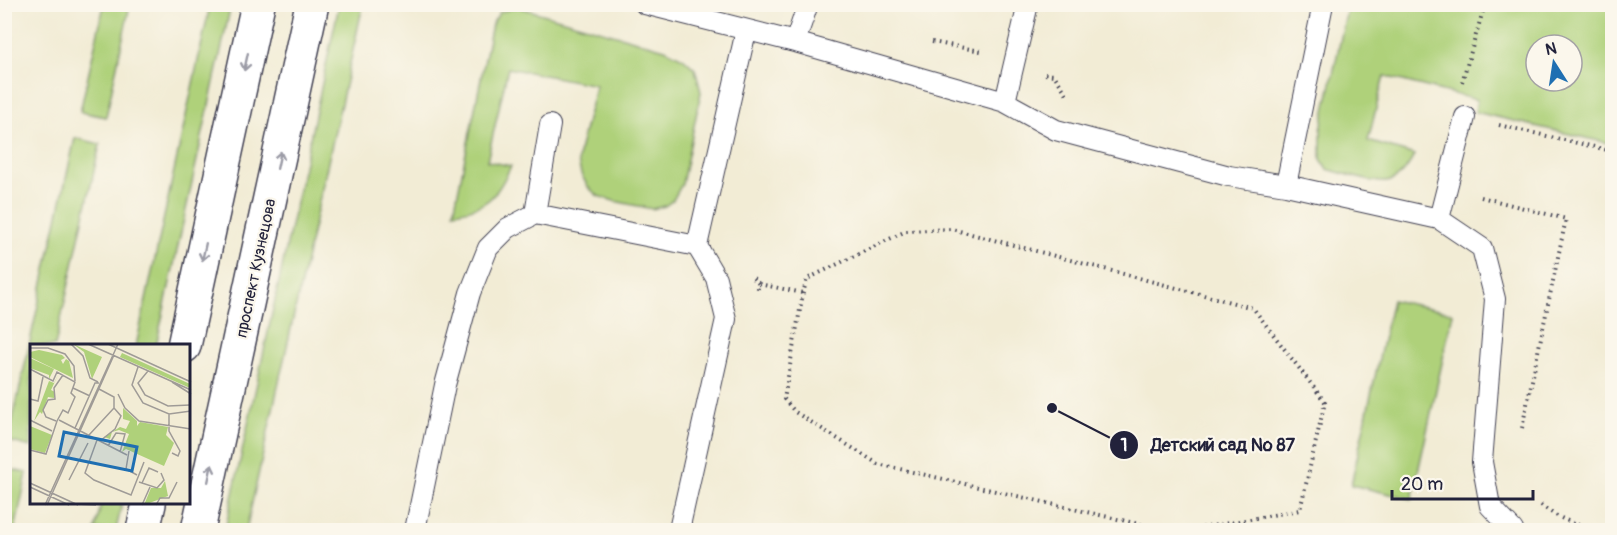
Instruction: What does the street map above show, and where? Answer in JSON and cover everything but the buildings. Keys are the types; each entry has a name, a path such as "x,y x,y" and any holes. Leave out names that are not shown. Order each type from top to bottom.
{"street":[{"path":"184,344 258,4"},
{"name":"проспект Кузнецова","path":"198,531 312,4"},
{"path":"143,531 149,505"}],"lane":[{"path":"645,4 684,9 746,31 795,42 1005,102 1056,130 1229,176 1286,185 1439,219 1482,248 1495,299 1482,462 1490,506 1513,531"},
{"path":"795,42 808,4"},
{"path":"1005,102 1028,4"},
{"path":"1286,185 1323,4"},
{"path":"679,531 726,319 716,278 697,246 746,31"},
{"path":"1439,219 1465,117"},
{"path":"535,214 550,125"},
{"path":"415,531 445,386 470,293 488,248 508,228 535,214 697,246"}],"path":[{"path":"1485,4 1461,88 1465,117 1612,151"},
{"path":"1165,531 878,464 795,412 784,399 807,279 906,231 952,229 1253,308 1325,402 1300,510 1190,531"},
{"path":"759,284 803,293"}],"green space":[{"path":"104,5 130,5 106,117 80,112"},
{"path":"210,5 231,5 156,344 136,344"},
{"path":"339,5 363,5 246,530 225,530"},
{"path":"1348,5 1612,5 1612,144 1475,112 1477,100 1384,76 1368,141 1415,155 1406,169 1393,180 1379,182 1327,169 1321,159 1321,129"},
{"path":"518,7 665,49 683,58 695,69 701,92 682,184 673,200 665,206 652,209 598,196 588,187 581,174 578,161 596,85 508,68 487,161 511,166 496,193 490,199 475,207 454,212 492,24 500,12"},
{"path":"75,138 100,144 55,344 30,344 30,447 8,441"},
{"path":"1392,300 1453,313 1412,499 1351,485"},
{"path":"4,468 27,473 15,530 5,530"},
{"path":"101,505 122,505 116,530 95,530"}],"place":[{"name":"Детский сад № 87","path":"1052,408"}]}
